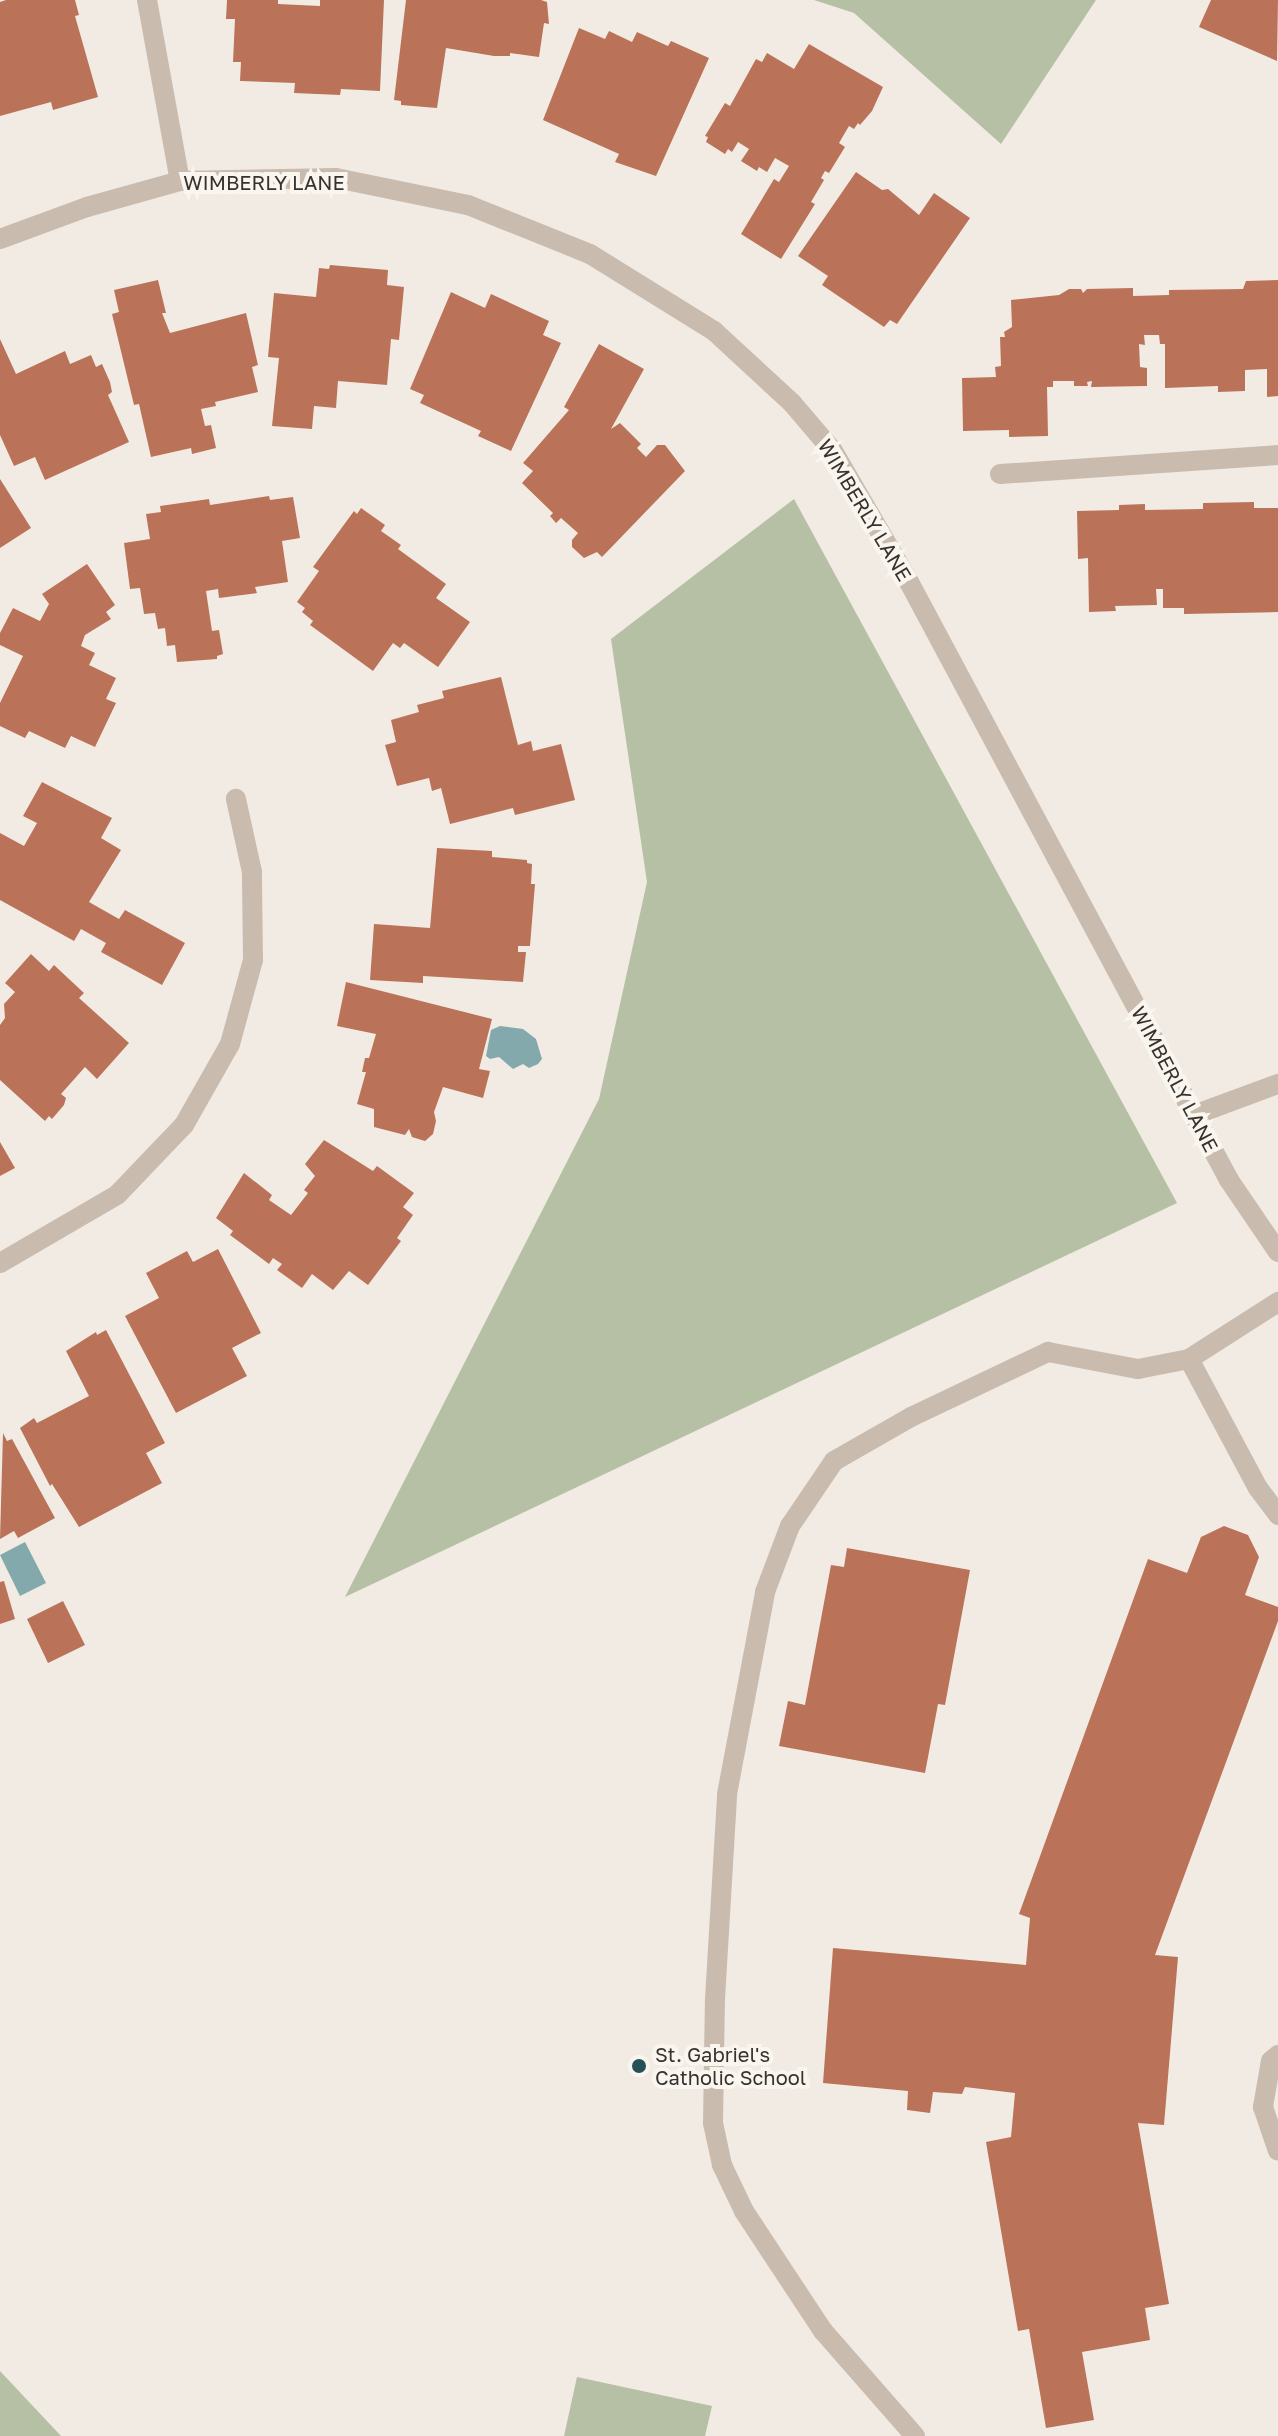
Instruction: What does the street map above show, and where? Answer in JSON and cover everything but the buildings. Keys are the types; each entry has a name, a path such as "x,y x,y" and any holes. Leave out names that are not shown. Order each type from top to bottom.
{"street":[{"path":"147,0 180,181"},
{"name":"WIMBERLY LANE","path":"0,239 87,207 180,181 336,178 468,205 590,254 725,341 792,403 833,451 909,582 1229,1180 1278,1252"},
{"path":"1000,474 1278,455"},
{"path":"0,1263 117,1195 184,1125 230,1044 253,960 252,872 236,799"},
{"path":"1194,1115 1278,1084"},
{"path":"915,2436 905,2429 823,2331 744,2211 722,2165 713,2123 715,1999 727,1794 765,1592 790,1526 834,1461 911,1417 1048,1352 1138,1369 1189,1359 1278,1302"},
{"path":"1189,1359 1258,1488 1278,1515"},
{"path":"1278,2055 1271,2061 1263,2107 1278,2151"}],"green space":[{"path":"814,0 1096,0 1001,144 854,13"},
{"path":"794,499 1177,1203 345,1597 599,1099 647,882 611,639"},
{"path":"0,2371 61,2436 0,2436"},
{"path":"577,2377 712,2406 705,2436 564,2436"}],"water":[{"path":"500,1026 523,1029 536,1039 542,1059 538,1064 529,1068 523,1064 513,1069 499,1057 490,1059 486,1056 491,1030"},
{"path":"25,1542 46,1583 20,1596 0,1555"}],"place":[{"name":"St. Gabriel's Catholic School","path":"639,2066"}]}
